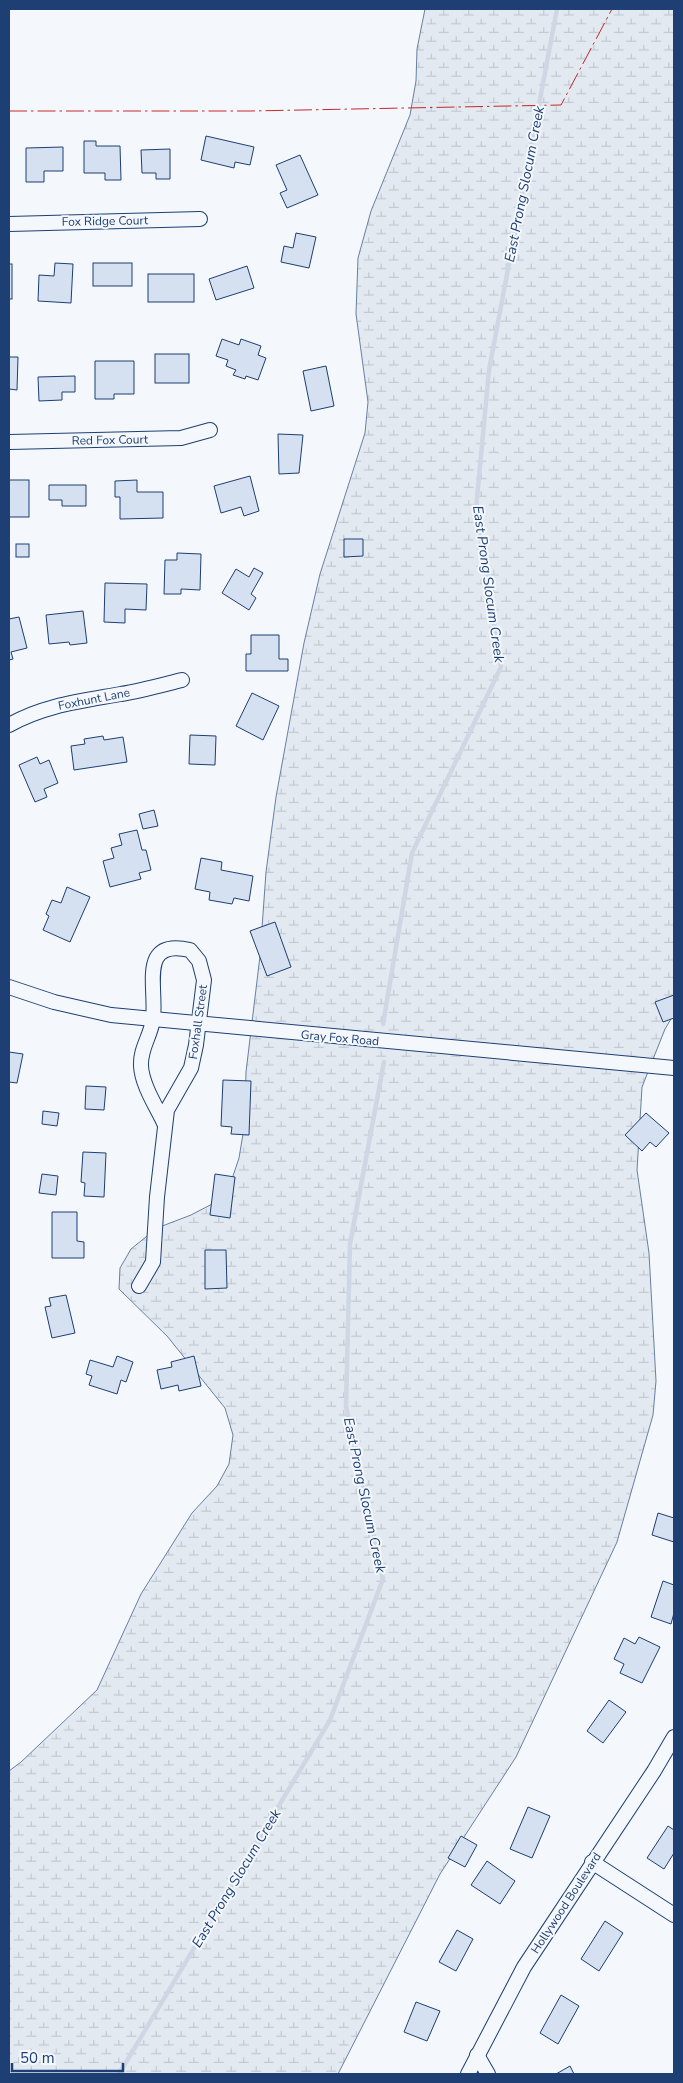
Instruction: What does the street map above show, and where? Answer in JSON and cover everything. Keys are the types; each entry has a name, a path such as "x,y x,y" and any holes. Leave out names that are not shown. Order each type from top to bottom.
{"street":[{"name":"Fox Ridge Court","path":"9,224 200,219"},
{"name":"Red Fox Court","path":"9,442 181,438 210,430"},
{"name":"Foxhunt Lane","path":"9,725 32,714 57,706 182,680"},
{"name":"Foxhall Street","path":"139,1286 153,1262 164,1123 172,1099 191,1068 204,980 198,961 190,950 171,947 163,950 154,962 153,1020 141,1050 141,1068 164,1123"},
{"name":"Gray Fox Road","path":"9,987 82,1009 153,1020 674,1068"},
{"name":"Hollywood Boulevard","path":"468,2074 524,1967 654,1771 674,1737"},
{"path":"592,1862 674,1915"},
{"path":"477,2055 488,2074"}],"green space":[{"path":"425,9 674,9 674,1014 665,1029 642,1087 637,1170 649,1253 656,1381 653,1415 617,1542 516,1757 440,1874 338,2074 9,2074 9,1771 21,1762 97,1690 141,1594 192,1513 217,1486 229,1464 233,1435 225,1408 167,1336 119,1289 120,1268 131,1249 157,1228 191,1215 216,1202 231,1182 239,1158 245,1122 246,1072 260,956 266,872 276,797 304,643 320,574 365,433 368,402 356,314 358,258 371,211 410,115 416,81 417,49"}],"building":[{"path":"206,136 254,147 250,165 235,162 234,168 201,160"},
{"path":"84,141 96,141 96,146 120,146 121,180 105,180 105,173 84,173"},
{"path":"63,147 63,171 44,171 44,182 26,182 26,148"},
{"path":"170,149 170,179 156,179 156,173 142,173 141,150"},
{"path":"300,155 318,195 287,208 280,193 287,190 276,165"},
{"path":"296,233 316,237 309,268 281,262 284,246 293,248"},
{"path":"55,263 73,264 71,303 38,301 39,275 54,276"},
{"path":"93,263 132,263 132,286 93,286"},
{"path":"9,264 12,264 12,299 9,299"},
{"path":"247,266 254,288 216,300 209,279"},
{"path":"148,274 194,274 194,302 148,302"},
{"path":"222,339 239,345 241,339 261,346 258,355 266,358 258,380 246,376 245,379 233,375 236,370 226,366 228,360 216,356"},
{"path":"155,354 189,354 189,383 155,383"},
{"path":"9,357 18,357 17,390 9,389"},
{"path":"95,361 134,361 134,394 114,394 114,399 95,399"},
{"path":"326,366 334,406 311,411 303,371"},
{"path":"75,376 75,392 62,392 62,400 39,401 38,377"},
{"path":"278,434 303,435 299,473 279,474"},
{"path":"250,476 259,511 244,516 241,507 221,513 214,486"},
{"path":"9,480 29,480 29,517 9,517"},
{"path":"137,480 137,492 163,492 163,518 120,519 120,497 115,497 115,481"},
{"path":"49,485 86,485 86,506 62,506 62,500 49,500"},
{"path":"344,539 363,539 363,556 344,557"},
{"path":"16,544 29,544 29,557 16,557"},
{"path":"177,553 201,554 200,590 181,589 181,594 164,594 165,560 177,560"},
{"path":"254,568 263,573 251,594 256,598 249,610 222,593 236,569 249,577"},
{"path":"105,583 147,584 146,610 125,609 125,623 104,622"},
{"path":"83,611 87,643 70,645 69,642 49,644 46,615"},
{"path":"19,617 27,648 11,652 13,659 9,660 9,619"},
{"path":"251,635 279,635 279,659 288,659 288,671 246,671 246,654 251,654"},
{"path":"252,693 279,706 263,740 236,726"},
{"path":"190,735 216,736 215,765 189,764"},
{"path":"103,736 104,740 123,737 127,762 74,770 71,746 85,744 84,739"},
{"path":"37,757 40,764 49,760 58,783 44,789 47,797 35,802 19,765"},
{"path":"154,810 158,826 143,829 139,814"},
{"path":"137,830 142,850 146,850 151,870 139,873 141,879 110,887 103,861 114,858 111,848 122,845 119,834"},
{"path":"201,858 222,862 221,870 253,876 249,901 234,898 232,904 209,900 210,892 195,889"},
{"path":"67,887 90,897 70,942 43,930 49,916 46,914 52,900 61,903"},
{"path":"275,922 291,967 267,976 250,931"},
{"path":"674,995 674,1018 663,1022 655,1002"},
{"path":"9,1052 23,1054 17,1083 9,1082"},
{"path":"223,1080 251,1081 249,1135 231,1134 232,1127 221,1126"},
{"path":"86,1086 106,1087 104,1110 85,1109"},
{"path":"43,1111 59,1113 57,1126 42,1124"},
{"path":"646,1113 669,1133 656,1147 650,1142 642,1151 625,1135"},
{"path":"83,1152 106,1153 104,1197 84,1196 85,1183 81,1182"},
{"path":"42,1174 58,1176 56,1195 39,1193"},
{"path":"215,1174 235,1177 230,1218 210,1215"},
{"path":"52,1212 77,1212 77,1241 84,1242 84,1258 52,1258"},
{"path":"205,1250 226,1250 227,1288 205,1289"},
{"path":"66,1295 75,1333 52,1338 45,1307 51,1306 49,1298"},
{"path":"117,1356 133,1362 126,1382 121,1380 117,1394 89,1385 92,1376 86,1374 90,1360 113,1367"},
{"path":"194,1356 201,1386 179,1391 178,1385 161,1389 157,1370 172,1367 171,1362"},
{"path":"658,1513 674,1518 674,1542 652,1535"},
{"path":"663,1581 674,1585 674,1613 671,1624 651,1617"},
{"path":"639,1637 660,1647 642,1683 620,1673 624,1664 614,1659 624,1638 635,1644"},
{"path":"609,1700 626,1712 603,1743 587,1731"},
{"path":"528,1807 550,1816 532,1858 510,1849"},
{"path":"668,1826 674,1830 674,1853 664,1869 647,1858"},
{"path":"461,1836 477,1845 465,1867 448,1858"},
{"path":"487,1861 515,1881 500,1904 471,1885"},
{"path":"605,1921 623,1933 599,1971 581,1959"},
{"path":"457,1930 473,1939 456,1971 439,1962"},
{"path":"561,1995 579,2006 558,2044 540,2033"},
{"path":"416,2002 440,2011 427,2041 404,2032"},
{"path":"570,2066 574,2074 556,2074"}],"waterway":[{"name":"East Prong Slocum Creek","path":"383,1024 412,853 501,667 476,509 489,370 557,9"},
{"name":"East Prong Slocum Creek","path":"119,2074 330,1720 383,1579 346,1406 350,1244 384,1062"}],"power":[{"path":"9,111 250,111 561,105 612,9"}]}
